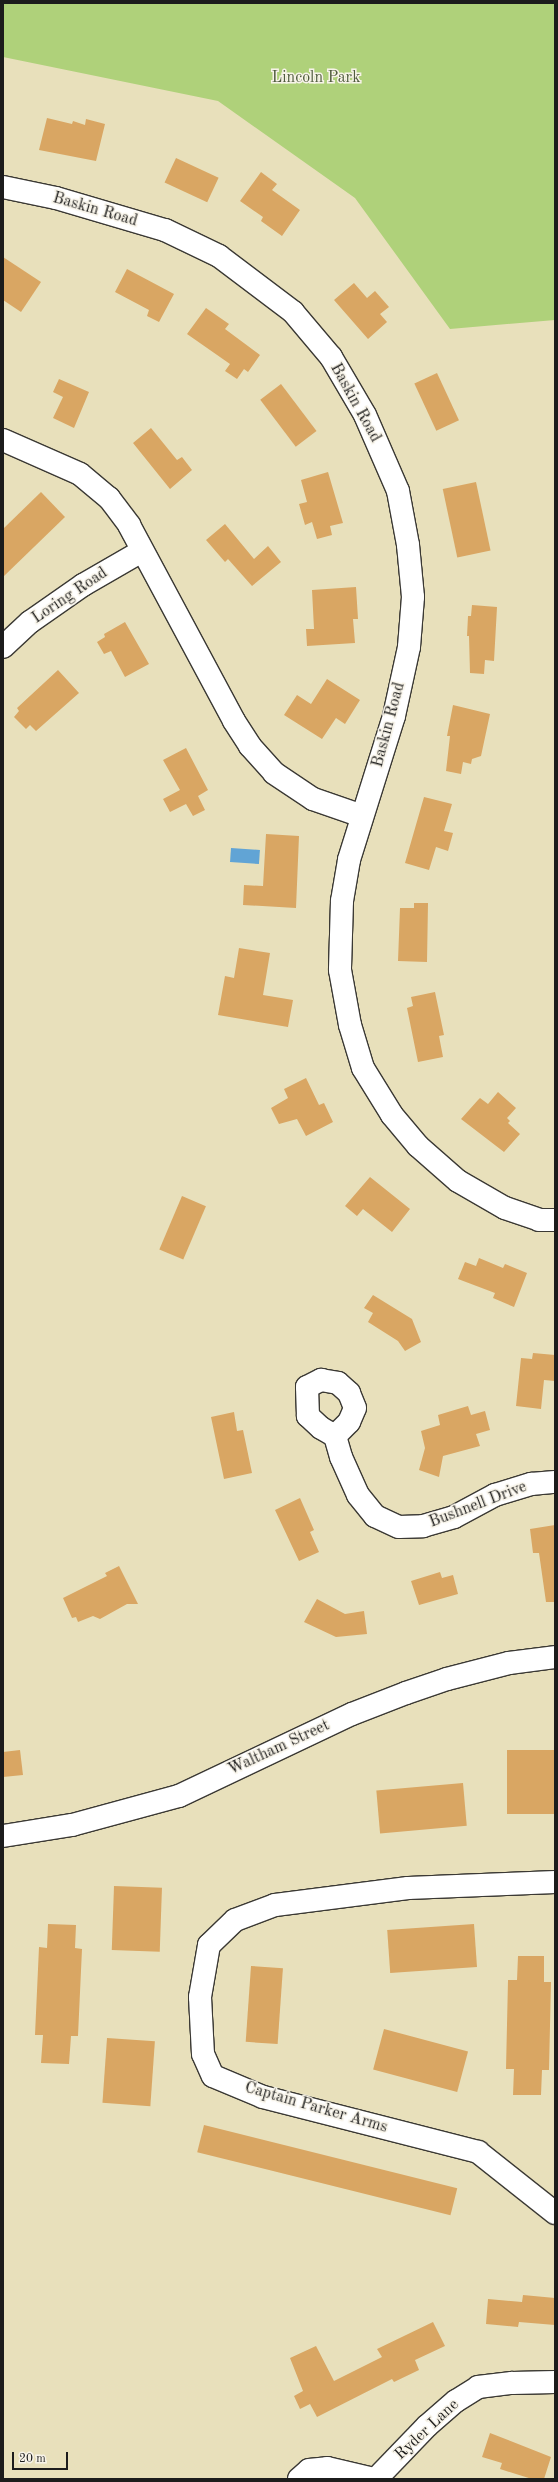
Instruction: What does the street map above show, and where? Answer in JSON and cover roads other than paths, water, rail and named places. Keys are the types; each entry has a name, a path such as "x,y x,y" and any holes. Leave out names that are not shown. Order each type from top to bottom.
{"street":[{"name":"Baskin Road","path":"3,187 56,198 165,230 219,256 293,312 331,357 365,415 398,491 408,545 413,597 409,647 394,716 348,860 342,901 340,970 350,1025 363,1068 392,1115 418,1146 450,1175 505,1208 539,1220 555,1220"},
{"path":"3,440 80,474 109,498 129,525 234,721 250,746 274,772 313,799 362,816"},
{"name":"Loring Road","path":"3,647 30,622 83,585 142,551"},
{"name":"Bushnell Drive","path":"336,1436 341,1457 358,1495 375,1516 399,1527 423,1526 454,1517 495,1495 531,1484 555,1482"},
{"name":"Waltham Street","path":"3,1836 72,1825 179,1796 352,1714 406,1693 447,1679 509,1664 555,1657"},
{"name":"Captain Parker Arms","path":"555,1882 408,1888 275,1905 235,1920 209,1945 200,1997 204,2054 213,2076 263,2097 478,2152 555,2213"},
{"name":"Ryder Lane","path":"299,2479 309,2470 327,2468 375,2479 427,2426 456,2401 478,2387 512,2383 555,2382"}],"water":[{"path":"231,848 260,850 259,864 230,862"}],"park label":[{"name":"Lincoln Park","path":"316,78"}]}
